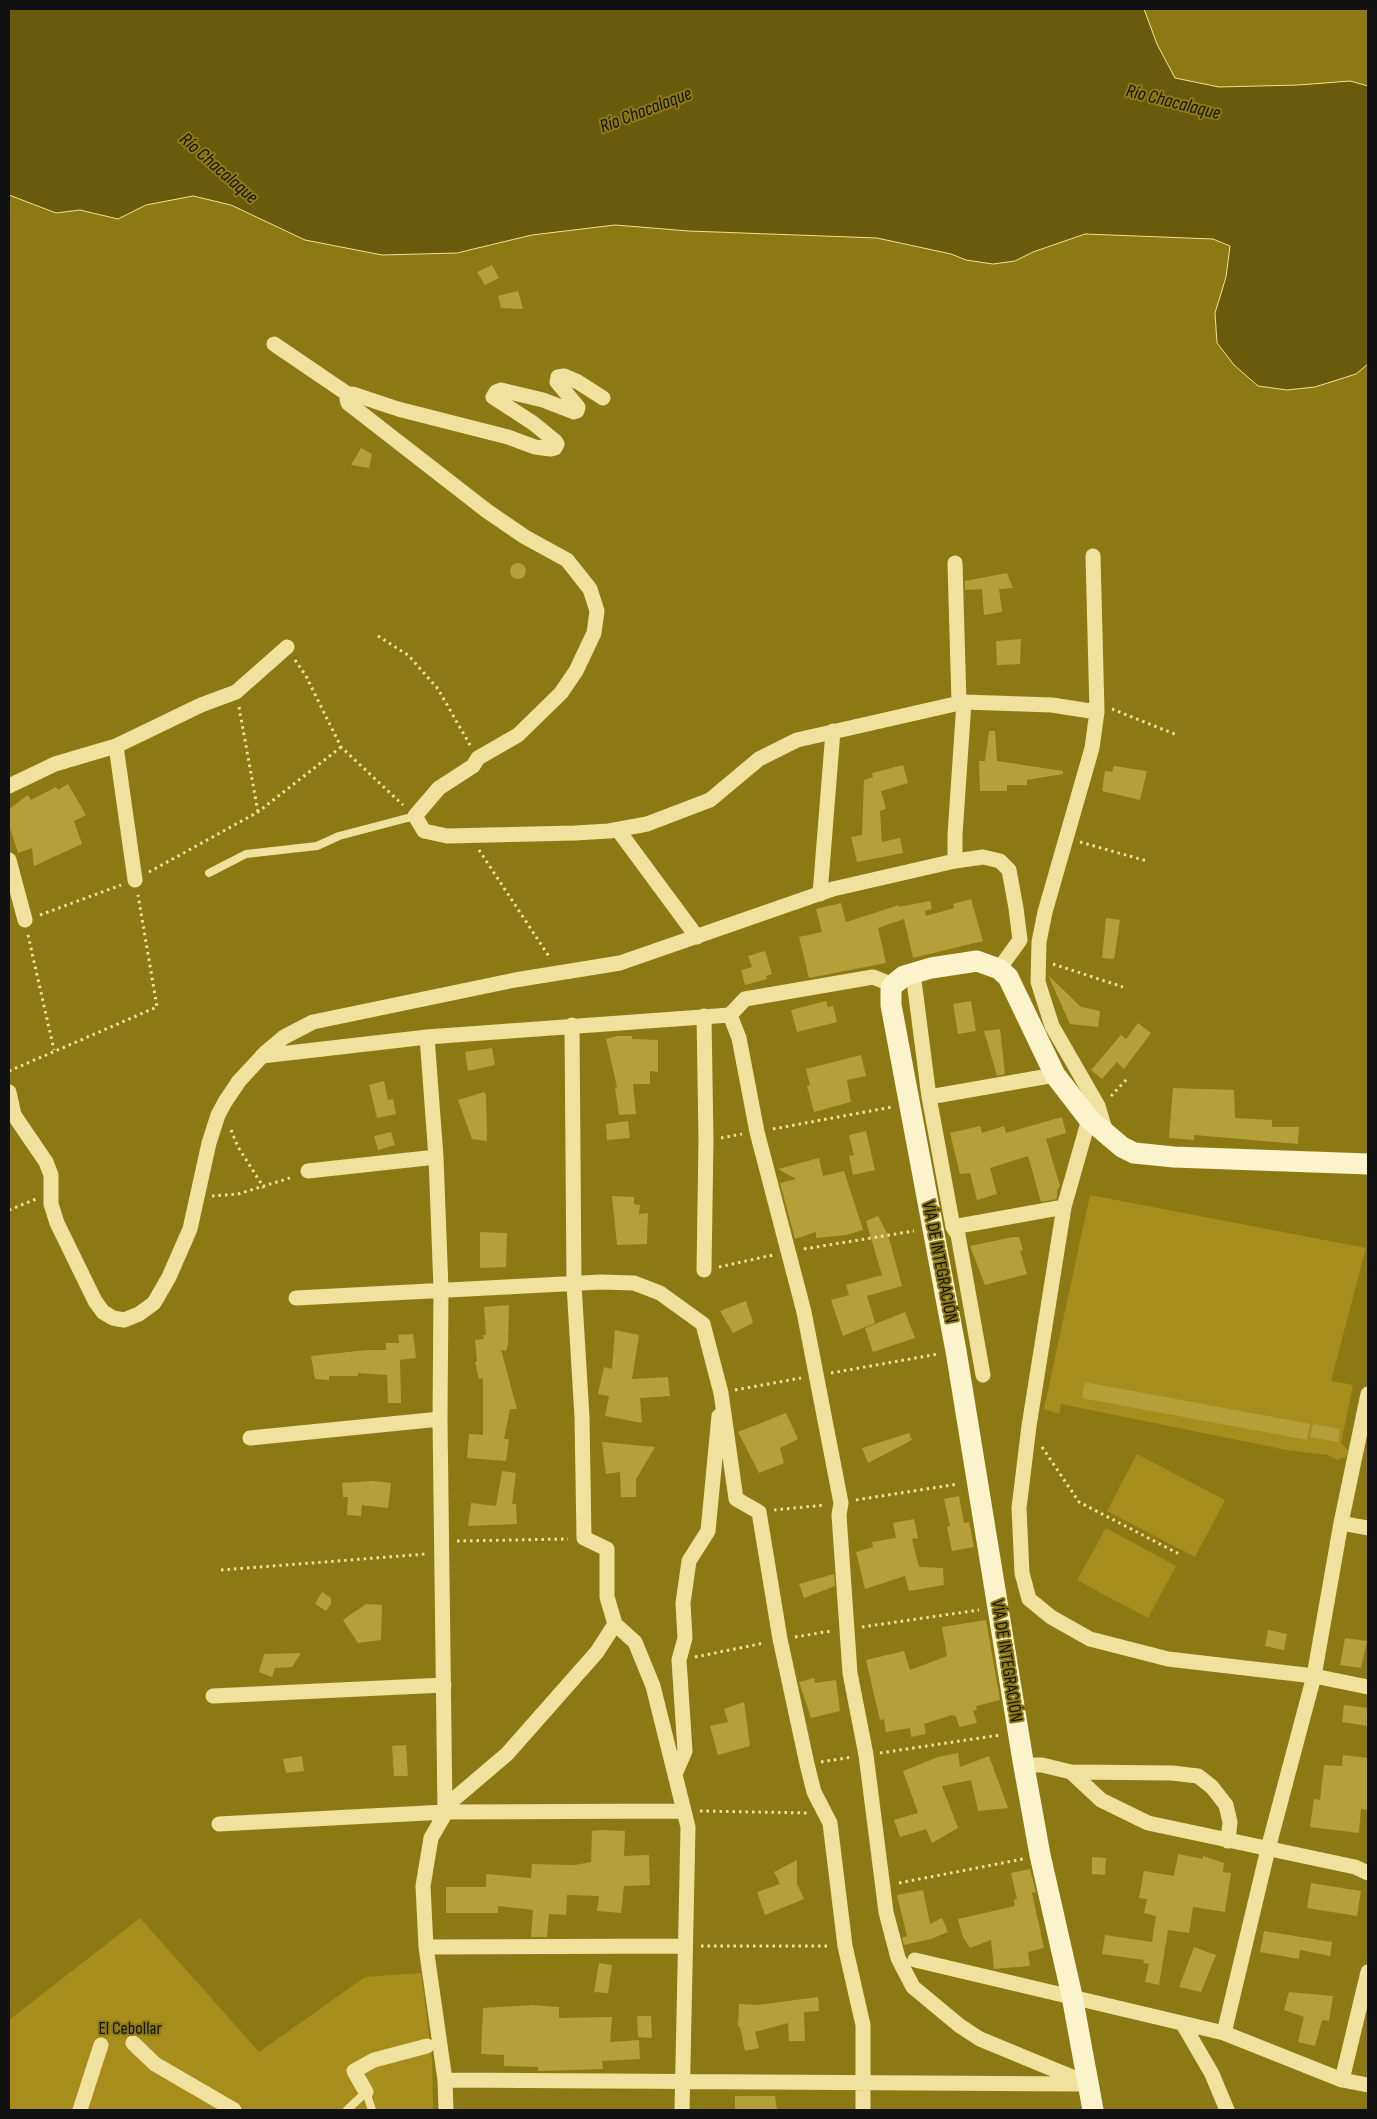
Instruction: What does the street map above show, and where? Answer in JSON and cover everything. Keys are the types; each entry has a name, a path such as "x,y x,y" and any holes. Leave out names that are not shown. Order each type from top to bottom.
{"main road":[{"path":"893,984 913,972 970,961 999,968 1008,977 1055,1075 1093,1112 1107,1136 1122,1147 1140,1154 1368,1164"},
{"name":"VÍA DE INTEGRACIÓN","path":"893,984 891,1005 919,1100 942,1228 956,1351 1018,1732 1040,1855 1072,1996 1093,2110"}],"street":[{"path":"274,344 328,379 348,395 356,395 398,409 508,437 535,448 551,449 555,448 557,444 533,423 493,397 496,392 501,390 543,400 574,412 577,411 578,407 557,382 558,377 564,376 578,382 603,398"},
{"path":"348,395 348,403 487,510 525,537 567,560 590,589 597,612 594,633 576,670 561,693 518,734 478,758 473,766 439,788 415,816 424,831 447,836 618,830 647,824 710,800 759,759 778,748 833,731 961,703 1097,708"},
{"path":"1093,556 1097,708 1092,748 1045,912 1039,942 1038,959 1038,982 1052,1026 1093,1112 1064,1207 1029,1426 1019,1508 1022,1572 1029,1599 1051,1617 1090,1639 1168,1659 1314,1676 1368,1688"},
{"path":"955,861 961,703 956,563"},
{"path":"9,786 55,764 116,746 201,705 236,692 287,647"},
{"path":"820,894 833,731"},
{"path":"116,746 136,880"},
{"path":"618,830 697,938"},
{"path":"9,1092 14,1115 46,1162 51,1175 51,1204 65,1242 95,1301 103,1312 113,1318 124,1320 139,1314 154,1302 169,1277 190,1229 209,1144 218,1114 225,1102 239,1081 262,1056 284,1037 313,1022 560,973 620,963 820,894 955,861 983,857 1000,861 1009,870 1020,940 999,968"},
{"path":"9,860 25,920"},
{"path":"913,972 919,1100 1055,1075"},
{"path":"262,1056 427,1037 730,1015 745,999 873,977 893,984"},
{"path":"730,1015 746,1069 757,1132 804,1312 841,1503 838,1515 850,1674 866,1755 886,1912 898,1958 913,1987 960,2026 980,2039 1089,2084"},
{"path":"704,1016 706,1140 704,1270"},
{"path":"572,1025 574,1285 582,1418 584,1538 607,1549 607,1597 615,1624 635,1642 653,1686 688,1827 682,2110"},
{"path":"427,1037 436,1158 441,1289 440,1419 445,1812"},
{"path":"308,1171 436,1158"},
{"path":"942,1228 1064,1207"},
{"path":"942,1228 958,1235 983,1375"},
{"path":"296,1298 441,1289 574,1285 601,1282 634,1283 660,1293 684,1308 703,1324 721,1392 736,1499 759,1512 780,1639 807,1764 814,1792 830,1824 845,1946 863,2026 863,2110"},
{"path":"675,1774 685,1751 679,1660 685,1638 683,1603 689,1561 708,1531 721,1392"},
{"path":"1224,2033 1268,1850 1314,1676 1341,1523 1368,1394"},
{"path":"250,1438 440,1419"},
{"path":"1341,1523 1368,1528"},
{"path":"446,2110 445,2080 426,1947 423,1886 431,1838 452,1800 507,1754 597,1652 615,1624"},
{"path":"212,1696 444,1685"},
{"path":"1024,1765 1042,1765 1071,1772 1172,1773 1198,1776 1212,1787 1226,1805 1230,1822 1228,1841"},
{"path":"1071,1772 1101,1800 1148,1823 1364,1869"},
{"path":"219,1824 445,1812 684,1811"},
{"path":"426,1947 686,1946"},
{"path":"915,1960 1224,2033 1342,2080 1368,2085"},
{"path":"1342,2080 1368,1972"},
{"path":"1183,2024 1212,2074 1227,2110"},
{"path":"134,2043 155,2064 234,2110"},
{"path":"80,2110 101,2045"},
{"path":"366,2092 354,2071 374,2060 427,2046"},
{"path":"445,2080 1089,2084"}],"lane":[{"path":"209,873 246,854 317,846 339,836 415,816"},
{"path":"347,2110 366,2092 372,2110"}],"path":[{"path":"378,636 408,655 438,689 478,758"},
{"path":"287,647 306,676 341,747 415,816"},
{"path":"236,692 258,812"},
{"path":"1097,708 1177,735"},
{"path":"54,1050 25,920 136,880 258,812 341,747"},
{"path":"469,835 560,973"},
{"path":"1065,837 1147,862"},
{"path":"9,1071 157,1007 136,880"},
{"path":"1038,959 1123,987"},
{"path":"1093,1112 1117,1091 1127,1079"},
{"path":"706,1140 757,1132 919,1100"},
{"path":"225,1102 231,1130 238,1147 264,1188"},
{"path":"197,1196 238,1194 264,1188 308,1171"},
{"path":"9,1210 50,1193"},
{"path":"704,1270 788,1252 942,1228"},
{"path":"721,1392 956,1351"},
{"path":"1029,1426 1079,1502 1182,1555"},
{"path":"759,1512 841,1503 977,1481"},
{"path":"221,1570 442,1547 584,1538"},
{"path":"807,1764 1018,1732"},
{"path":"684,1811 825,1813"},
{"path":"883,1886 1040,1855"},
{"path":"686,1946 845,1946"}],"green space":[{"path":"1090,1195 1366,1248 1331,1381 1353,1385 1341,1443 1348,1450 1346,1457 1337,1460 1328,1455 1287,1450 1061,1404 1059,1414 1044,1409"},
{"path":"1137,1454 1225,1500 1195,1557 1107,1511"},
{"path":"1106,1528 1176,1566 1148,1618 1077,1580"},
{"name":"El Cebollar","path":"140,1918 259,2052 365,1977 421,1973 432,2059 433,2110 9,2110 9,2020"}],"water":[{"name":"Río Chacalaque","path":"9,9 1144,9 1157,44 1175,78 1219,87 1299,85 1350,81 1368,86 1368,364 1356,374 1315,387 1287,390 1258,386 1234,365 1217,343 1215,313 1226,277 1230,246 1213,239 1085,234 1033,252 1015,261 993,264 966,260 951,254 877,238 689,231 615,225 532,235 457,253 382,255 305,240 231,205 193,196 146,205 118,219 80,210 56,213 9,195"}],"building":[{"path":"492,265 499,278 485,285 477,272"},
{"path":"518,291 523,309 501,308 498,296"},
{"path":"361,448 372,454 369,468 351,465"},
{"path":"518,563 524,565 526,571 524,577 518,579 512,577 510,571 512,565"},
{"path":"1007,573 1013,588 999,589 1002,612 984,615 982,589 965,590 965,581"},
{"path":"1021,639 1020,664 997,665 996,641"},
{"path":"989,731 995,731 997,761 1063,771 1063,774 1027,780 1027,785 1007,785 1007,791 980,791 979,761 985,761"},
{"path":"903,765 908,783 881,791 886,809 880,811 882,842 900,838 903,853 857,862 851,837 862,835 864,780 873,777 872,773"},
{"path":"1114,766 1147,771 1140,800 1102,791 1105,771 1112,772"},
{"path":"68,784 86,815 74,821 82,844 34,866 32,848 18,853 9,825 9,809 28,795 31,800 56,787 58,790"},
{"path":"971,899 983,941 913,958 904,919 878,928 886,963 809,978 799,937 822,932 816,909 841,903 846,922 899,905 899,907 930,901 932,909 925,911 926,916 954,908 953,904"},
{"path":"1106,918 1120,920 1114,959 1102,958"},
{"path":"765,951 772,974 766,976 767,979 745,985 741,970 752,967 748,956"},
{"path":"1048,975 1081,1007 1100,1011 1098,1027 1070,1024"},
{"path":"826,1001 828,1007 833,1006 837,1022 797,1032 791,1010"},
{"path":"971,1001 976,1031 958,1034 953,1004"},
{"path":"1138,1023 1151,1033 1124,1069 1117,1062 1102,1079 1091,1070 1121,1035 1126,1039"},
{"path":"1000,1029 1005,1074 997,1076 984,1031"},
{"path":"617,1036 632,1036 632,1039 658,1040 658,1072 650,1071 650,1084 633,1084 636,1114 619,1115 615,1088 617,1087 606,1039"},
{"path":"492,1048 495,1065 468,1071 465,1052"},
{"path":"861,1055 866,1076 847,1080 851,1102 814,1112 807,1086 810,1085 806,1069"},
{"path":"384,1081 388,1100 393,1099 396,1114 377,1118 369,1085"},
{"path":"1173,1088 1234,1090 1235,1118 1272,1120 1272,1127 1299,1127 1298,1144 1194,1135 1194,1140 1169,1138"},
{"path":"484,1092 486,1095 487,1141 472,1139 458,1100"},
{"path":"1062,1117 1066,1133 1046,1139 1060,1186 1057,1190 1057,1199 1041,1202 1028,1156 990,1168 997,1194 977,1200 970,1173 960,1174 950,1133 980,1126 982,1133 1004,1126 1006,1133"},
{"path":"628,1121 630,1138 607,1140 606,1124"},
{"path":"866,1131 875,1170 853,1175 849,1156 854,1155 849,1135"},
{"path":"391,1132 395,1145 378,1150 374,1136"},
{"path":"819,1158 823,1176 844,1171 863,1230 846,1235 816,1238 816,1232 795,1239 780,1183 796,1179 778,1169"},
{"path":"612,1196 634,1197 634,1204 640,1205 639,1214 648,1213 647,1244 617,1245"},
{"path":"878,1216 888,1235 902,1286 867,1296 875,1323 843,1336 831,1300 849,1295 846,1285 882,1275 866,1221"},
{"path":"480,1232 507,1233 506,1267 480,1268"},
{"path":"1019,1237 1023,1250 1020,1251 1027,1274 985,1285 970,1246"},
{"path":"746,1301 753,1323 733,1333 720,1311"},
{"path":"509,1305 508,1345 506,1351 501,1350 517,1409 510,1409 504,1439 509,1439 506,1461 467,1458 469,1434 483,1435 483,1378 479,1379 475,1362 477,1361 475,1340 484,1339 483,1335 486,1335 484,1307"},
{"path":"905,1312 915,1338 873,1352 865,1328"},
{"path":"615,1330 639,1335 632,1379 668,1377 670,1396 640,1398 642,1423 605,1416 609,1396 598,1394 604,1367 612,1369"},
{"path":"413,1334 416,1358 400,1360 401,1403 388,1403 387,1375 358,1373 358,1376 329,1376 329,1380 315,1379 311,1356 367,1350 386,1350 386,1343 399,1343 398,1335"},
{"path":"1085,1382 1310,1424 1307,1440 1082,1398"},
{"path":"786,1413 798,1439 780,1448 784,1463 759,1473 738,1432"},
{"path":"1313,1424 1340,1429 1338,1442 1310,1437"},
{"path":"909,1433 912,1440 868,1463 862,1448"},
{"path":"602,1442 655,1447 636,1479 636,1497 621,1497 620,1472 606,1474"},
{"path":"502,1471 516,1473 512,1504 516,1504 517,1524 468,1526 471,1503 496,1506"},
{"path":"373,1481 391,1483 388,1508 362,1505 361,1516 347,1515 348,1497 343,1497 342,1483"},
{"path":"959,1496 964,1523 969,1522 974,1547 952,1551 947,1527 950,1526 944,1499"},
{"path":"914,1519 918,1538 912,1539 919,1567 943,1568 944,1585 909,1591 905,1576 865,1589 856,1552 873,1547 872,1542 896,1538 893,1523"},
{"path":"834,1574 835,1586 804,1598 799,1584"},
{"path":"322,1592 331,1598 331,1604 326,1611 315,1604"},
{"path":"366,1604 382,1605 381,1640 358,1643 343,1620"},
{"path":"986,1620 1000,1700 976,1706 977,1710 973,1711 977,1723 959,1727 956,1716 952,1715 924,1724 926,1734 911,1737 910,1728 886,1732 884,1719 880,1720 866,1660 904,1651 910,1670 947,1656 942,1627"},
{"path":"1268,1630 1287,1634 1284,1650 1265,1646"},
{"path":"1345,1638 1367,1641 1361,1668 1340,1665"},
{"path":"301,1653 292,1667 275,1668 272,1677 259,1672 264,1654"},
{"path":"814,1678 815,1683 836,1680 840,1711 811,1718 799,1682"},
{"path":"744,1702 750,1746 718,1755 710,1726 728,1722 724,1709"},
{"path":"1344,1705 1368,1708 1368,1726 1342,1722"},
{"path":"406,1745 408,1776 394,1776 392,1746"},
{"path":"958,1753 960,1767 989,1756 1008,1808 978,1811 971,1780 942,1786 958,1828 932,1843 926,1829 900,1837 894,1820 918,1813 903,1771 938,1757"},
{"path":"1343,1755 1368,1758 1368,1810 1361,1809 1359,1833 1310,1827 1314,1799 1320,1800 1324,1765 1342,1766"},
{"path":"302,1756 304,1771 286,1773 283,1759"},
{"path":"592,1831 625,1831 624,1856 649,1855 650,1885 624,1886 621,1913 597,1911 599,1896 567,1895 566,1915 549,1914 547,1937 531,1937 533,1910 498,1906 498,1913 446,1913 446,1887 486,1887 486,1874 531,1878 532,1864 575,1865 591,1862"},
{"path":"1178,1854 1203,1859 1203,1856 1224,1863 1223,1872 1231,1873 1225,1912 1193,1907 1189,1933 1168,1930 1159,1985 1145,1982 1149,1964 1143,1963 1144,1960 1102,1954 1105,1935 1152,1942 1156,1916 1144,1913 1147,1899 1139,1898 1144,1871 1174,1876"},
{"path":"1092,1857 1106,1858 1105,1875 1092,1874"},
{"path":"797,1860 797,1884 804,1899 765,1915 757,1892 780,1884 774,1872"},
{"path":"1030,1869 1036,1892 1032,1893 1044,1948 1028,1952 1030,1966 994,1969 991,1940 970,1948 963,1937 958,1919 1015,1906 1014,1900 1017,1899 1011,1873"},
{"path":"1311,1883 1361,1891 1357,1916 1307,1908"},
{"path":"923,1890 930,1924 942,1918 948,1932 931,1939 904,1945 902,1938 907,1936 897,1895"},
{"path":"1264,1931 1332,1942 1330,1956 1300,1950 1299,1959 1260,1952"},
{"path":"1194,1947 1216,1955 1201,1992 1179,1987"},
{"path":"599,1963 612,1965 608,1993 594,1992"},
{"path":"1289,1992 1333,1996 1329,2021 1322,2020 1315,2046 1298,2042 1304,2017 1284,2010"},
{"path":"818,1997 819,2011 804,2012 805,2041 789,2041 788,2023 755,2032 759,2048 745,2051 740,2027 738,2027 739,2004 758,2005"},
{"path":"533,2005 559,2007 559,2018 612,2017 610,2042 639,2040 640,2059 602,2061 603,2069 538,2071 538,2067 504,2066 504,2055 481,2054 483,2008"},
{"path":"637,2016 651,2016 652,2038 638,2037"},
{"path":"735,2096 775,2096 777,2110 735,2110"}]}
